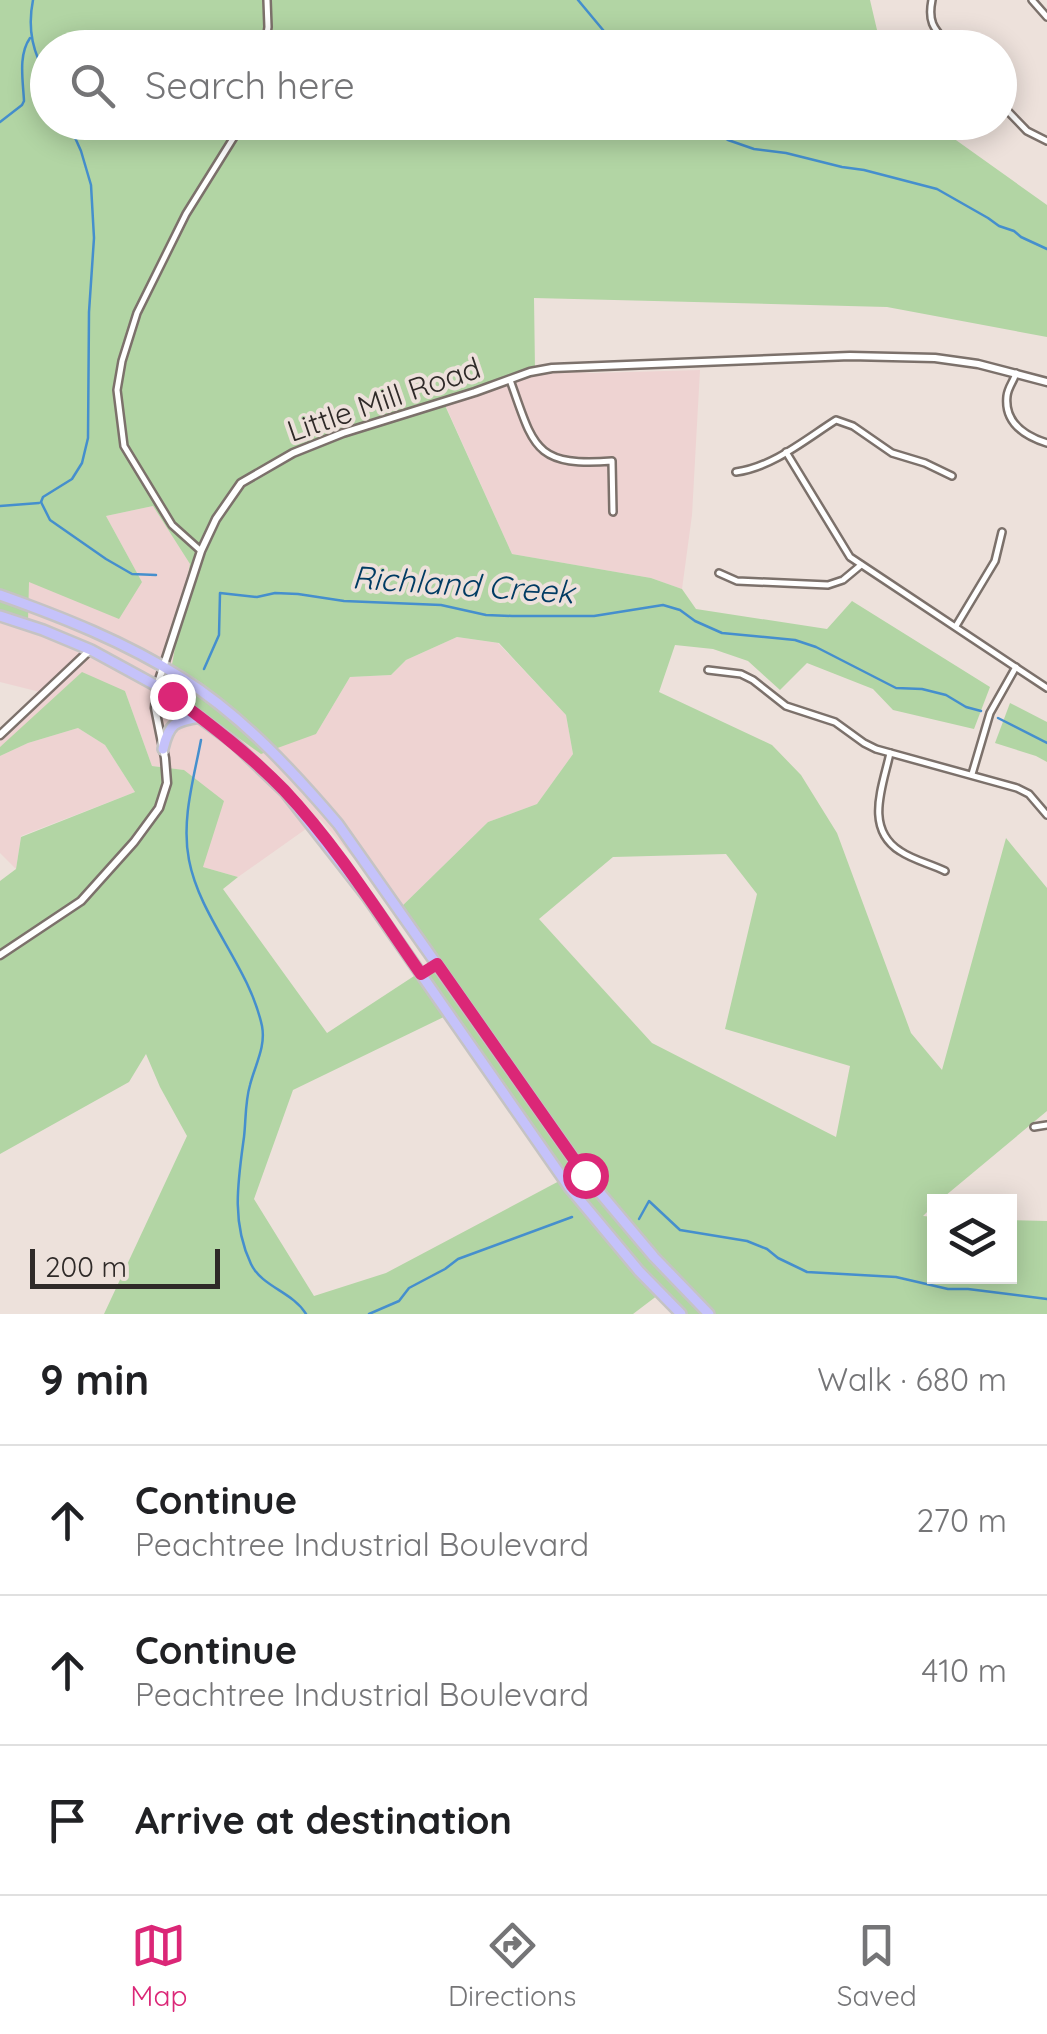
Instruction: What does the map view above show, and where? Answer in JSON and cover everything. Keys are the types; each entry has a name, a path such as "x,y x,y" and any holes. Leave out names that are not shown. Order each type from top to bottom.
{"main road":[{"path":"0,595 104,636 183,678 246,727 298,778 338,824 585,1175 654,1257 709,1314"},
{"path":"0,616 91,650 158,686 233,742 286,792 368,898 569,1187 681,1314"},
{"path":"163,749 167,730 180,720 200,717"},
{"path":"421,974 437,964"}],"street":[{"path":"266,0 268,30"},
{"path":"932,0 929,16 936,30"},
{"path":"1032,0 1047,17"},
{"path":"1017,121 1047,141"},
{"path":"201,550 172,525 124,446 117,390 137,313 186,214 233,140"},
{"name":"Little Mill Road","path":"0,954 81,900 146,828 159,808 166,783 155,708 158,686 201,550 216,518 241,484 264,468 339,435 552,368 850,356 935,358 1047,382"},
{"path":"1016,373 1007,396 1013,423 1020,431 1047,443"},
{"path":"510,380 530,434 543,451 574,463 612,461 613,512"},
{"path":"736,472 752,470 836,420 853,426 892,453 952,476"},
{"path":"786,452 850,557 1047,688"},
{"path":"956,626 996,561 1002,532"},
{"path":"719,572 737,580 828,585 843,580 861,565"},
{"path":"0,735 91,650"},
{"path":"972,774 990,713 1016,667"},
{"path":"708,670 741,674 754,680 786,706 835,722 864,744 1002,782 1029,794 1047,816"},
{"path":"890,752 877,810 879,824 886,839 900,852 945,871"},
{"path":"1034,1127 1047,1125"}],"shaded area":[{"path":"535,370 700,370 692,515 682,589 651,578 512,554 443,400"},
{"path":"153,506 190,564 316,734 350,677 391,675 406,660 457,637 498,643 566,715 573,754 537,804 488,822 398,910 320,819 238,877 203,867 184,770 152,766 125,691 0,747 0,738 44,693 0,682 0,615 29,582 142,582 106,516"},
{"path":"78,728 105,745 135,792 21,836 16,869 0,853 0,756"}],"green space":[{"path":"0,0 870,0 877,30 30,30 30,140 956,140 1047,205 1047,337 887,307 534,298 535,370 443,401 512,554 651,578 682,589 696,609 827,629 852,601 990,687 974,729 893,710 873,689 807,663 780,690 748,661 713,649 675,645 659,692 772,745 801,775 837,833 911,1033 942,1070 1006,838 1047,888 1047,1111 947,1194 927,1194 927,1212 923,1216 927,1216 927,1284 1017,1284 1017,1220 1047,1221 1047,1314 683,1314 662,1292 633,1314 104,1314 187,1136 146,1054 129,1082 0,1154 0,881 16,869 21,837 135,792 105,745 78,728 0,756 0,747 82,672 125,691 152,766 184,770 224,801 203,867 238,877 223,889 327,1033 437,961 398,910 488,822 537,804 573,754 566,715 499,643 457,637 406,660 391,675 350,677 316,734 261,754 168,687 190,564 153,506 106,516 142,582 119,619 29,582 28,621 0,615","holes":["726,854 757,894 725,1029 850,1066 836,1137 652,1043 539,919 613,857","452,1013 563,1179 386,1273 314,1296 254,1199 293,1090"]},
{"path":"1010,703 1047,722 1047,762 995,743"}],"waterway":[{"name":"Richland Creek","path":"32,30 33,0"},
{"path":"578,0 603,30"},
{"path":"0,122 24,101 23,60 30,38"},
{"name":"Richland Creek","path":"41,502 72,479 82,463 88,438 94,238 91,185 76,140"},
{"path":"728,140 937,189 1047,249"},
{"name":"Richland Creek","path":"41,502 50,520 106,559 132,574 156,575"},
{"path":"0,506 39,503"},
{"name":"Richland Creek","path":"204,669 219,635 220,593 257,597 298,594 344,601 441,605 512,616 594,616 663,605 722,633 795,640 896,688 946,695 981,711"},
{"name":"Richland Creek","path":"998,718 1047,743"},
{"path":"201,740 187,814 189,860 203,902 256,1004 263,1034 246,1104 238,1217 256,1272 306,1314"},
{"path":"639,1219 649,1201 680,1230 747,1241 807,1272 896,1277 948,1289 1047,1299"},
{"path":"369,1314 399,1301 409,1288 458,1259 572,1217"}],"route":[{"path":"172,696 233,742 286,792 421,974 437,964 585,1175"}]}
